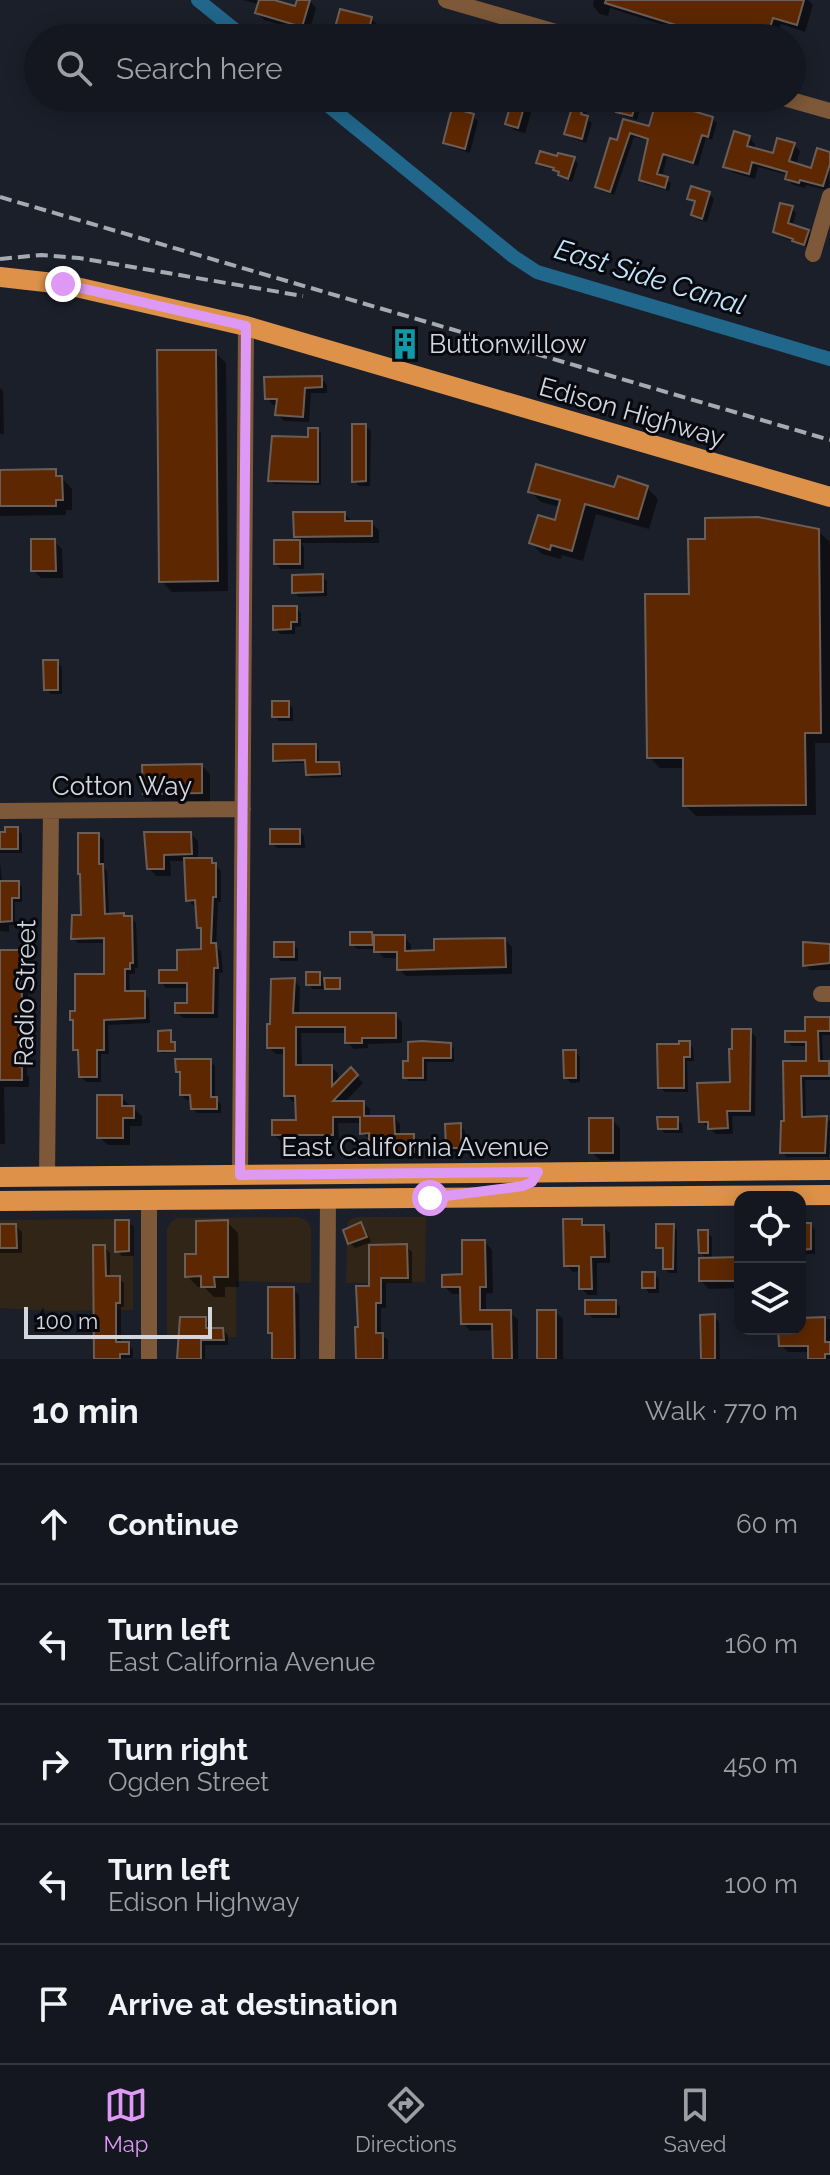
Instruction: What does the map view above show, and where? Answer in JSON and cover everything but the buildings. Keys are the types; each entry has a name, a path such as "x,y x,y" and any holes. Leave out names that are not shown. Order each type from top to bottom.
{"main road":[{"name":"Edison Highway","path":"0,277 63,284 246,326 830,497"},
{"name":"East California Avenue","path":"0,1177 830,1170"},
{"path":"430,1198 523,1186 532,1182 538,1172"},
{"path":"328,1199 333,1190 346,1186 413,1185 437,1174"},
{"name":"East California Avenue","path":"0,1201 830,1195"}],"street":[{"path":"446,0 528,24"},
{"path":"806,104 830,111"},
{"path":"813,254 830,196"},
{"path":"240,1175 246,326"},
{"name":"Cotton Way","path":"0,811 243,809"},
{"name":"Radio Street","path":"47,1176 51,811"},
{"path":"327,1359 328,1199"},
{"path":"149,1200 149,1359"}],"shaded area":[{"path":"299,1217 307,1221 311,1228 311,1283 236,1281 236,1337 167,1338 167,1229 171,1222 178,1218"},
{"path":"357,1217 426,1217 425,1282 346,1283 347,1224"},
{"path":"0,1220 129,1221 133,1229 133,1310 0,1308"}],"waterway":[{"name":"East Side Canal","path":"198,0 228,24"},
{"name":"East Side Canal","path":"336,112 514,257 537,272 830,359"}],"railway":[{"path":"0,197 830,440"},
{"path":"0,259 41,255 79,258 303,296"}],"place":[{"name":"Buttonwillow","path":"405,344"}],"route":[{"path":"63,284 246,326 240,1175 538,1172 532,1182 523,1186 430,1198"}]}
